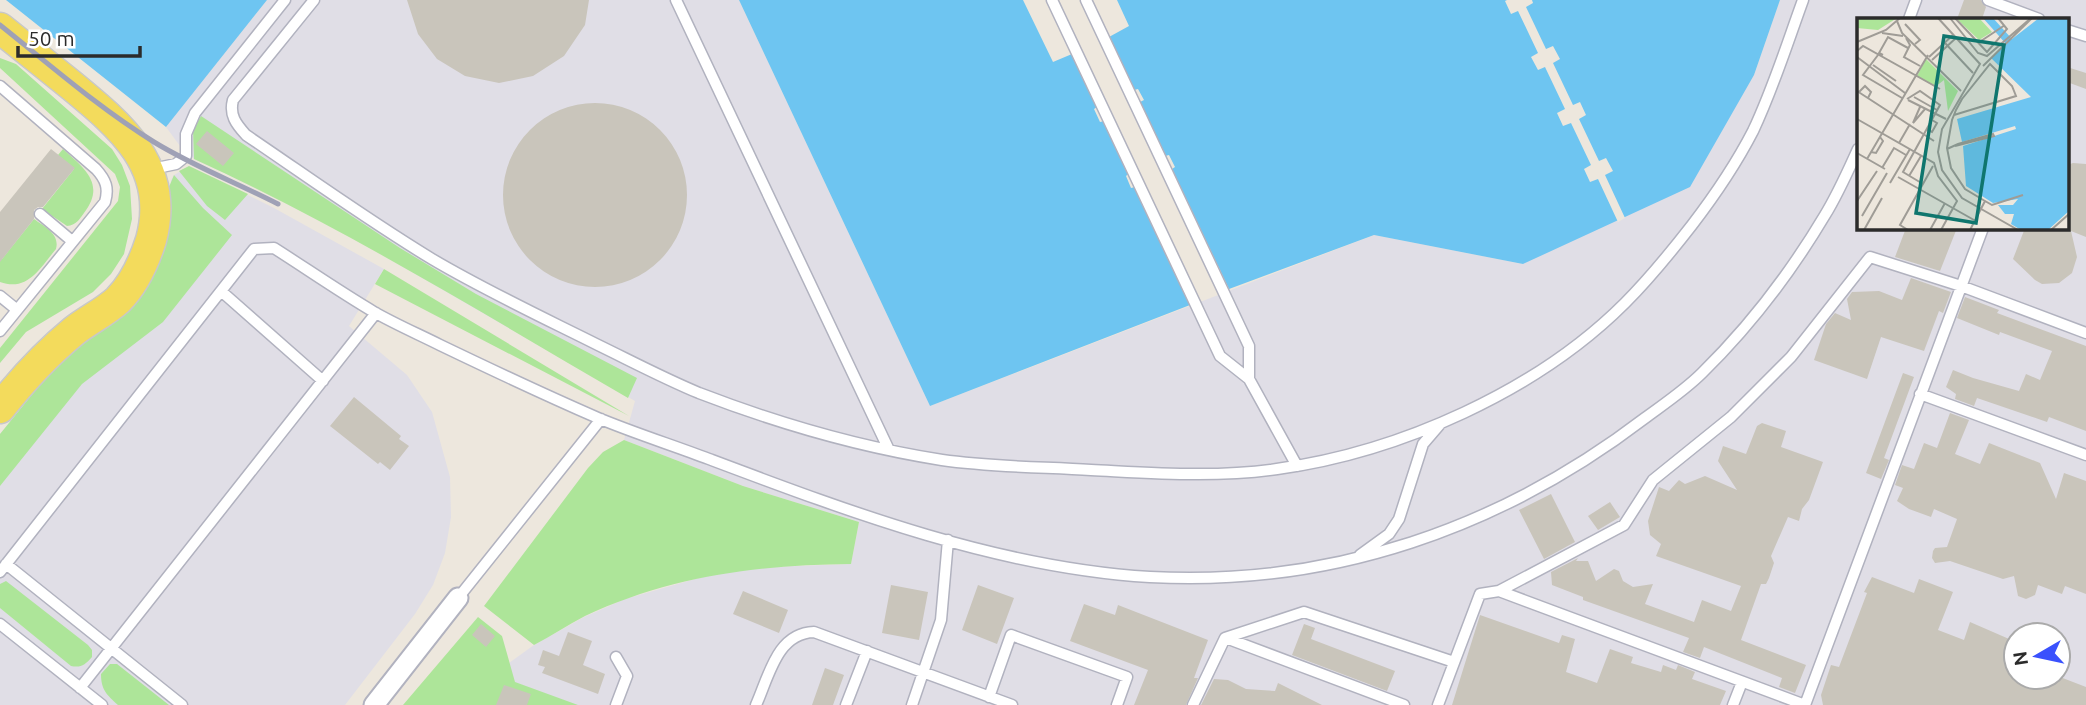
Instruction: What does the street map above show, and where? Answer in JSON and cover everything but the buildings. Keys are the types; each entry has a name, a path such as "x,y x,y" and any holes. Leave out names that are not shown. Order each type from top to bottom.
{"main road":[{"path":"0,28 111,119 136,146 148,169 155,210 145,258 132,284 117,301 45,356 0,408"}],"street":[{"path":"374,705 458,598"}],"lane":[{"path":"148,169 176,164 186,156 186,134 195,113 285,0"},
{"path":"314,0 233,100 232,118 246,135 430,258 485,289 693,390 832,436 947,460 1191,475 1236,474 1297,466 1370,449 1444,420 1507,390 1550,364 1586,337 1624,304 1667,257 1722,184 1751,133 1771,89 1803,0"},
{"path":"676,0 889,450"},
{"path":"1052,0 1220,356 1249,379 1297,466"},
{"path":"1086,0 1250,346 1249,379"},
{"path":"1909,18 1916,0"},
{"path":"1988,0 2036,18"},
{"path":"2068,30 2086,36"},
{"path":"0,86 103,177 107,193 104,202 0,331"},
{"path":"182,705 3,568 254,249 274,248 376,313 601,419 771,483 948,540 1071,568 1150,577 1274,574 1348,561 1402,547 1441,533 1478,518 1546,483 1609,446 1698,378 1740,334 1774,292 1827,212 1857,151"},
{"path":"40,215 72,241"},
{"path":"1499,591 1805,705 1983,229"},
{"path":"1438,705 1480,594 1499,591 1624,525 1653,480 1731,417 1791,357 1870,257 1961,286 2086,333"},
{"path":"221,291 323,380"},
{"path":"0,296 16,309"},
{"path":"80,688 376,313"},
{"path":"1920,394 2086,455"},
{"path":"458,598 601,419"},
{"path":"1348,561 1376,546 1389,534 1399,519 1423,444 1444,420"},
{"path":"912,705 941,620 948,540"},
{"path":"1193,705 1226,638 1304,612 1454,662"},
{"path":"0,624 102,705"},
{"path":"756,705 783,644 803,632 814,632 1012,705"},
{"path":"989,696 1011,635 1127,677 1117,705"},
{"path":"1226,638 1404,705"},
{"path":"846,705 867,651"},
{"path":"616,657 627,676 616,705"},
{"path":"1734,705 1742,682"}],"shaded area":[{"path":"267,0 739,0 930,406 1374,235 1523,264 1754,75 1780,0 2086,0 2086,705 461,705 534,645 584,617 625,599 716,573 769,567 851,564 859,522 743,486 624,440 635,401 336,228 194,159 183,150 166,127"},
{"path":"189,166 274,208 384,269 349,326 407,375 432,412 450,477 451,517 445,553 433,585 415,614 345,705 0,705 0,434 151,277 161,259 168,233 171,180 174,175"}],"green space":[{"path":"0,58 16,64 112,149 130,186 132,219 124,254 111,274 93,292 26,332 0,363 0,348 118,201 120,187 115,174 0,68"},
{"path":"201,116 400,248 476,294 637,378 628,398 360,243 194,159 193,130"},
{"path":"63,149 85,170 93,185 93,194 84,213 79,220 67,226 42,209 74,169 58,155"},
{"path":"189,166 248,194 225,220 207,206 179,171"},
{"path":"174,175 232,235 163,322 82,384 0,486 0,434 65,354 151,277 161,259 168,233 169,187"},
{"path":"34,219 54,235 56,249 26,281 18,284 0,282 0,258 2,259"},
{"path":"384,269 629,416 375,284"},
{"path":"624,440 743,486 859,522 851,564 749,570 682,582 617,602 585,616 534,645 484,606 588,468 603,452"},
{"path":"6,581 88,645 92,650 92,657 85,664 71,666 0,608 0,584"},
{"path":"478,617 502,636 515,682 578,705 403,705"},
{"path":"110,664 117,664 169,705 118,705 102,684 101,674"}],"water":[{"path":"6,0 267,0 166,127"},
{"path":"739,0 1023,0 1053,62 1072,54 1097,107 1094,109 1100,122 1104,121 1129,173 1126,176 1131,188 1135,187 1190,305 930,406"},
{"path":"1117,0 1780,0 1754,75 1690,187 1523,264 1374,235 1229,289 1172,169 1175,167 1169,155 1165,156 1140,102 1144,100 1138,89 1134,90 1109,37 1129,26"}],"pier":[{"path":"1532,0 1533,3 1526,7 1546,49 1553,46 1560,59 1553,63 1573,105 1580,102 1586,115 1579,119 1599,161 1606,158 1613,171 1605,175 1625,218 1618,222 1598,179 1590,182 1584,169 1591,165 1571,123 1563,126 1557,113 1565,109 1545,67 1538,70 1531,57 1538,53 1518,11 1511,14 1505,1"}],"railway":[{"path":"0,25 94,101 154,142 278,204"}]}
